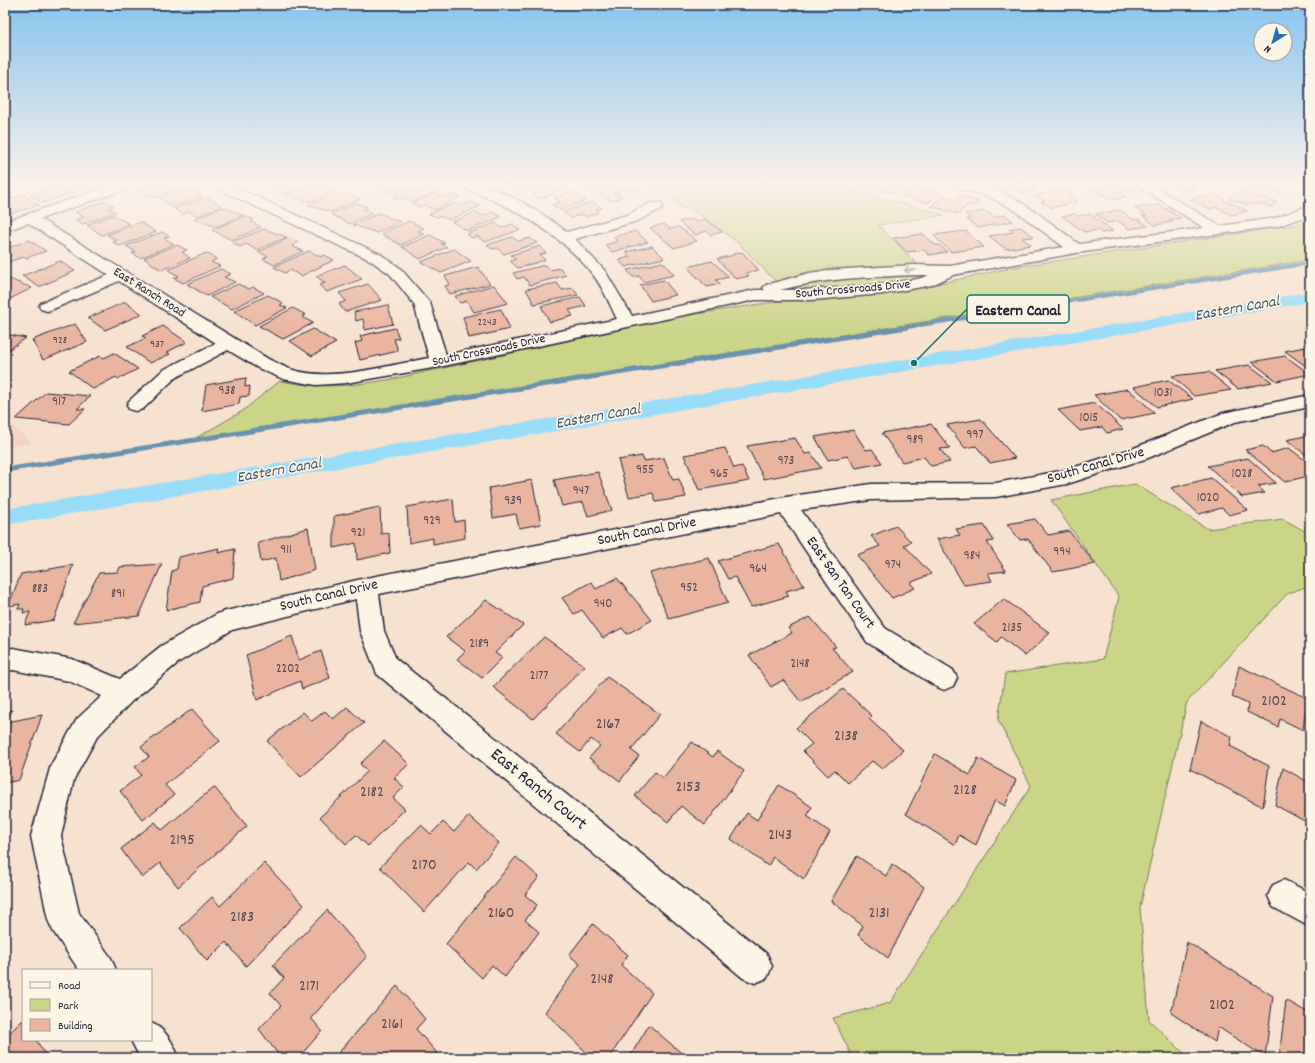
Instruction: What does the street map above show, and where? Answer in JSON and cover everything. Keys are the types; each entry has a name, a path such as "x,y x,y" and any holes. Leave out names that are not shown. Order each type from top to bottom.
{"street":[{"name":"East Ranch Road","path":"56,235 228,343"},
{"path":"327,235 375,257 395,271 422,303 439,362"},
{"path":"558,235 600,274 627,322"},
{"path":"563,238 575,235"},
{"path":"1057,235 1076,249"},
{"name":"South Crossroads Drive","path":"228,343 264,364 289,375 316,379 346,378 439,362 755,295 796,295 883,289 927,282 948,271 1076,249 1177,235"},
{"path":"47,306 120,275"},
{"path":"136,405 169,374 228,343"},
{"name":"South Canal Drive","path":"98,969 64,920 46,836 61,775 87,728 123,694 170,654 226,621 366,587 786,505 871,492 996,490 1067,477 1141,453 1230,417 1310,401"},
{"name":"East San Tan Court","path":"786,505 876,635 944,678"},
{"name":"East Ranch Court","path":"366,587 372,631 386,666 755,966"},
{"path":"5,661 13,659 72,670 123,694"},
{"path":"149,1041 161,1058"}],"shaded area":[{"path":"5,419 32,443 5,447"}],"green space":[{"path":"727,235 888,235 937,284 1015,267 1231,235 1310,235 1310,260 194,439 241,412 280,381 310,385 336,386 393,379 677,317 793,299 737,242"},
{"path":"1135,484 1208,529 1283,519 1310,534 1310,585 1287,594 1187,702 1140,907 1149,1020 1189,1058 853,1058 833,1018 890,1003 1031,786 998,720 1005,674 1103,659 1119,597 1051,500"}],"building":[{"path":"107,235 149,235 120,246 113,242 117,240"},
{"path":"155,235 167,235 169,236 164,238 174,244 140,258 132,253 136,252 126,246"},
{"path":"221,235 244,235 232,240"},
{"path":"250,235 280,235 287,237 257,250 246,244 240,247 232,242"},
{"path":"382,235 423,235 401,245"},
{"path":"430,235 445,243 441,244 447,247 420,259 402,247"},
{"path":"468,235 507,235 485,242 477,236 472,238"},
{"path":"622,235 639,235 648,242 612,252 605,245 618,241 613,237"},
{"path":"658,235 689,235 697,241 674,248"},
{"path":"924,235 935,245 939,245 947,252 929,255 924,250 907,252 893,238"},
{"path":"933,235 970,235 984,247 951,252"},
{"path":"1031,235 1034,237 1022,238 1031,245 1006,249 989,236"},
{"path":"512,237 518,241 530,238 537,243 504,254 497,248 492,249 487,245"},
{"path":"289,238 298,242 292,246 303,251 274,265 263,259 268,256 258,252"},
{"path":"29,240 46,251 5,263 5,247 8,248"},
{"path":"177,245 187,250 182,252 190,258 161,270 144,258"},
{"path":"540,246 546,253 540,255 545,260 518,268 510,261 516,259 511,255"},
{"path":"652,246 664,258 625,267 619,260 630,257 626,252"},
{"path":"454,249 471,261 441,273 421,262"},
{"path":"309,251 321,257 324,255 334,260 301,276 290,270 285,273 274,267"},
{"path":"742,252 759,270 746,273 749,276 736,279 717,259"},
{"path":"206,253 217,259 211,262 220,266 183,283 174,278 179,276 168,270"},
{"path":"60,261 75,271 39,287 22,276"},
{"path":"712,261 729,277 716,280 720,284 707,287 687,267"},
{"path":"663,262 674,275 644,282 639,276 633,277 627,270"},
{"path":"345,265 362,279 327,292 319,285 325,283 316,276"},
{"path":"545,265 550,270 560,268 566,275 530,285 524,277 517,279 513,273"},
{"path":"478,267 490,284 450,294 445,286 450,284 445,276"},
{"path":"221,269 231,274 224,277 235,282 207,296 187,284"},
{"path":"7,278 32,288 10,299 5,299 5,279"},
{"path":"664,280 676,295 651,301 640,285"},
{"path":"557,283 562,290 573,288 578,295 534,304 526,289"},
{"path":"238,284 249,289 253,287 264,293 232,309 210,297"},
{"path":"368,284 382,300 345,312 339,304 346,301 339,293"},
{"path":"494,285 508,303 474,312 467,301 460,303 455,296"},
{"path":"268,295 283,303 280,305 287,308 255,325 234,311"},
{"path":"580,297 586,306 569,310 573,316 550,322 541,306"},
{"path":"125,302 142,314 105,330 88,318"},
{"path":"388,305 393,324 365,330 363,319 356,321 354,312"},
{"path":"293,308 306,315 302,317 313,323 283,339 259,326"},
{"path":"501,309 510,329 469,338 463,317"},
{"path":"75,324 87,342 43,360 32,340"},
{"path":"163,326 187,342 167,352 170,354 150,363 127,347 146,338 142,336"},
{"path":"395,328 399,338 394,339 398,351 360,360 355,343 362,341 360,336"},
{"path":"313,329 336,343 312,356 290,341"},
{"path":"5,334 26,338 5,352"},
{"path":"1310,346 1310,369 1285,351"},
{"path":"114,353 138,369 118,379 116,377 93,389 69,371 100,356 104,358"},
{"path":"1285,356 1310,374 1277,381 1252,362"},
{"path":"1249,365 1272,382 1238,389 1215,371"},
{"path":"1209,372 1231,390 1194,396 1172,376"},
{"path":"246,378 245,387 250,386 249,396 240,397 239,404 202,411 206,385"},
{"path":"1168,380 1193,399 1157,407 1134,387"},
{"path":"1128,389 1155,413 1120,420 1094,395"},
{"path":"46,392 90,396 77,409 85,409 69,424 16,419"},
{"path":"1095,403 1123,429 1107,433 1102,427 1080,431 1058,410"},
{"path":"981,419 1015,458 990,463 976,446 965,448 947,425"},
{"path":"931,424 950,448 940,449 950,462 931,466 924,457 902,462 882,433"},
{"path":"853,430 866,450 872,449 882,463 856,468 848,456 828,460 815,437"},
{"path":"1310,435 1310,458 1287,440"},
{"path":"795,438 805,454 811,453 821,468 764,479 747,446"},
{"path":"1263,446 1271,453 1289,448 1310,464 1310,482 1304,477 1285,482 1245,450"},
{"path":"725,448 734,468 742,466 749,481 699,490 684,455"},
{"path":"642,456 644,461 664,458 673,480 679,479 686,497 656,502 653,493 629,497 618,460"},
{"path":"1248,458 1276,483 1258,486 1265,493 1242,497 1208,466"},
{"path":"598,472 612,510 588,516 583,502 562,506 554,480"},
{"path":"1211,478 1248,510 1229,515 1222,508 1199,514 1171,488"},
{"path":"532,480 541,524 519,528 516,514 493,518 489,488"},
{"path":"453,499 455,522 464,520 465,538 433,544 433,538 409,543 407,507"},
{"path":"380,507 381,534 389,533 390,553 357,560 356,543 334,548 334,516"},
{"path":"1035,519 1048,535 1069,531 1095,564 1053,572 1028,539 1020,540 1007,524"},
{"path":"984,525 994,541 987,542 1006,571 988,573 992,581 964,585 937,539 960,535 956,529"},
{"path":"896,526 911,542 904,545 931,574 910,583 915,588 892,598 857,555 880,546 871,536"},
{"path":"308,528 315,570 279,581 276,558 261,562 258,543"},
{"path":"779,544 804,586 786,591 789,596 751,607 735,577 728,579 718,561"},
{"path":"219,548 218,553 235,549 233,578 202,586 200,602 166,610 172,571 177,569 179,557"},
{"path":"709,558 728,603 669,619 650,573"},
{"path":"162,564 139,616 73,623 99,573 118,572 120,567"},
{"path":"73,565 54,620 25,625 30,612 23,613 24,609 18,609 20,604 8,606 21,574"},
{"path":"617,578 652,620 627,634 622,628 603,638 582,610 574,614 562,598 591,582 596,589"},
{"path":"1004,599 1050,633 1025,656 1001,637 997,642 974,624"},
{"path":"486,600 523,625 495,653 502,658 482,678 457,659 465,651 446,637"},
{"path":"810,617 836,647 832,648 853,672 801,702 783,680 771,687 749,655 792,633 788,628"},
{"path":"292,636 299,660 321,651 330,678 302,689 300,681 257,700 246,655"},
{"path":"544,637 585,666 533,719 493,687"},
{"path":"1239,666 1307,698 1303,730 1280,719 1278,727 1247,712 1248,704 1232,697"},
{"path":"607,677 660,714 631,750 639,756 620,781 589,758 600,746 591,739 580,752 556,734"},
{"path":"843,689 872,716 869,719 903,750 882,769 872,761 848,783 835,770 828,776 803,751 812,744 796,728"},
{"path":"347,707 364,723 301,777 267,741 303,712 312,721 325,711 333,719"},
{"path":"192,709 220,741 165,785 174,795 143,820 120,791 141,775 135,767 149,757 141,747"},
{"path":"12,710 7,722 42,715 19,780 5,783 5,711"},
{"path":"1201,721 1232,737 1230,746 1269,766 1263,807 1190,769"},
{"path":"384,741 409,764 394,778 404,787 393,798 405,809 368,846 356,835 346,844 320,817 368,771 360,764"},
{"path":"692,742 713,757 717,751 744,771 705,825 681,806 668,822 635,796 655,772 663,778"},
{"path":"935,754 970,775 978,758 1016,780 1005,806 995,800 976,845 959,835 955,845 906,814"},
{"path":"1283,768 1310,783 1310,824 1275,805"},
{"path":"779,785 812,807 807,816 830,832 804,879 773,857 768,866 731,839 747,813 757,820"},
{"path":"214,787 247,826 178,887 160,863 142,878 121,849 155,822 162,830"},
{"path":"469,816 499,843 476,869 469,862 424,912 380,867 421,825 431,834 443,822 454,832"},
{"path":"857,856 886,876 892,864 924,887 888,958 858,935 863,926 831,901"},
{"path":"516,857 539,877 525,895 537,905 525,920 539,932 505,977 492,965 482,978 446,944"},
{"path":"264,863 304,905 246,966 226,942 207,961 180,928 212,897 220,906"},
{"path":"327,910 367,956 311,1018 322,1031 298,1058 281,1058 259,1029 281,1006 270,993 284,978 273,965"},
{"path":"593,924 628,955 621,965 652,993 609,1058 592,1058 545,1012 580,964 569,955"},
{"path":"1187,942 1273,996 1265,1057 1218,1027 1215,1042 1171,1013"},
{"path":"397,986 425,1019 416,1029 437,1053 433,1058 334,1058"},
{"path":"1286,1000 1310,1014 1310,1058 1279,1058"},
{"path":"22,1021 22,1041 37,1041 47,1057 5,1058 5,1037"},
{"path":"649,1025 687,1058 629,1058"}],"waterway":[{"path":"901,328 1310,263"},
{"name":"Eastern Canal","path":"5,517 1310,297"},
{"path":"5,470 907,327"}],"place":[{"name":"Eastern Canal","path":"914,363"}]}
